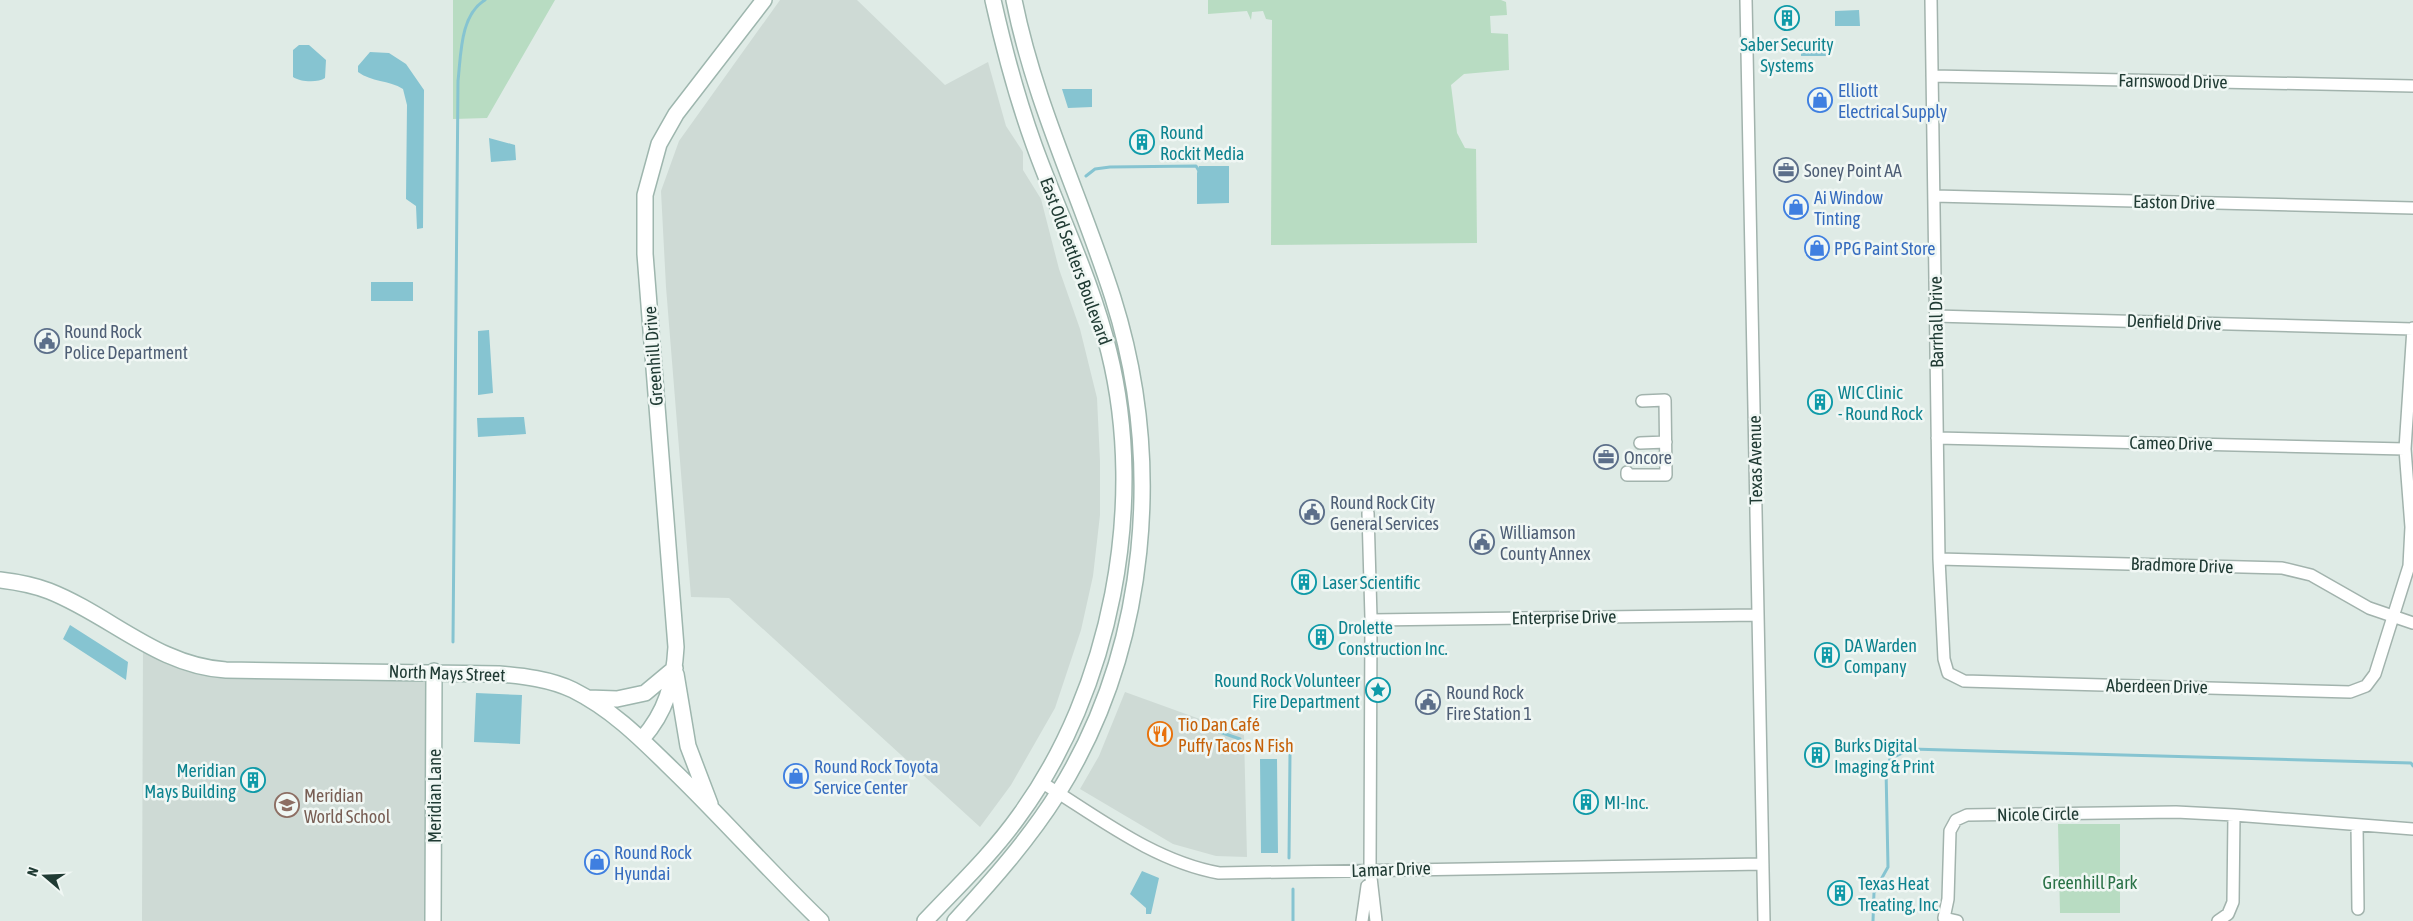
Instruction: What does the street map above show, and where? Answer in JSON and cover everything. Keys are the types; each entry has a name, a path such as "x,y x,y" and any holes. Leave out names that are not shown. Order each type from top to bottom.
{"main road":[{"name":"Greenhill Drive","path":"642,739 654,725 664,706 675,668 676,647 645,254 645,195 652,161 666,128 764,0"},
{"name":"East Old Settlers Boulevard","path":"925,921 993,848 1018,817 1042,782 1080,706 1093,672 1116,581 1121,540 1122,446 1119,405 1110,353 1095,305 1033,143 993,0"},
{"name":"East Old Settlers Boulevard","path":"955,921 1011,858 1058,792 1088,735 1113,674 1131,601 1138,560 1143,471 1135,384 1113,299 1051,133 1022,41 1014,0"},
{"name":"North Mays Street","path":"0,580 32,586 62,596 164,655 194,666 226,670 434,671 529,677 571,689 612,713 642,739 711,808 782,884 821,921"},
{"path":"586,698 617,699 645,693 675,668"},
{"path":"675,668 688,746 711,808"},
{"path":"416,671 426,679 434,694 443,681 453,673"},
{"name":"Meridian Lane","path":"433,921 434,671"}],"street":[{"name":"Texas Avenue","path":"1746,0 1764,921"},
{"name":"Barrhall Drive","path":"1931,0 1939,559 1944,659 1948,673"},
{"name":"Farnswood Drive","path":"1932,76 2413,86"},
{"name":"Easton Drive","path":"1934,196 2413,208"},
{"name":"Denfield Drive","path":"1936,316 2413,329"},
{"path":"2395,617 2407,579 2411,545 2405,449 2413,329"},
{"path":"1627,472 1627,475 1666,474 1665,400 1642,401"},
{"name":"Cameo Drive","path":"1937,438 2405,449"},
{"path":"1640,443 1666,442"},
{"path":"1368,513 1371,620 1370,869 1376,921"},
{"name":"Bradmore Drive","path":"1939,559 2282,568 2311,575 2370,608 2413,623"},
{"name":"Enterprise Drive","path":"1371,620 1758,615"},
{"name":"Aberdeen Drive","path":"1948,673 1964,681 2350,692 2366,686 2376,674 2395,617"},
{"name":"Lamar Drive","path":"1042,782 1160,854 1201,870 1219,873 1370,869 1763,864"},
{"name":"Nicole Circle","path":"1957,921 1944,918 1948,898 1950,831 1956,820 1962,816 2176,812 2413,829"},
{"path":"2218,921 2228,914 2233,902 2234,815"},
{"path":"2358,825 2358,909"},
{"path":"1362,921 1370,869"}],"shaded area":[{"path":"780,0 857,0 945,85 988,62 1006,126 1023,152 1023,170 1041,199 1059,269 1080,329 1097,398 1100,515 1093,576 1081,630 1055,708 1011,785 980,827 729,598 691,597 666,287 661,191 679,141"},
{"name":"Meridian World School","path":"143,648 167,662 191,671 212,675 432,676 431,921 142,921"},
{"path":"1125,692 1244,735 1247,857 1216,856 1173,844 1080,789 1099,756"}],"green space":[{"path":"453,0 555,0 487,118 453,119"},
{"path":"1208,0 1501,0 1506,2 1507,15 1490,16 1491,33 1508,34 1509,70 1464,74 1451,85 1457,133 1465,148 1476,149 1477,243 1271,245 1272,20 1266,19 1263,11 1252,12 1251,20 1247,11 1208,14"},
{"name":"Greenhill Park","path":"2058,824 2120,824 2120,913 2060,913"}],"water":[{"path":"1859,10 1860,26 1835,26 1835,11"},
{"path":"1801,43 1830,43 1830,56 1801,56"},
{"path":"299,45 309,45 326,60 325,78 318,81 309,81 293,77 293,50"},
{"path":"370,52 389,53 406,64 424,90 423,228 417,229 416,206 406,199 407,105 403,89 369,78 358,72 358,66"},
{"path":"1062,89 1092,89 1092,107 1068,108"},
{"path":"489,138 515,145 516,160 491,162"},
{"path":"1199,166 1229,166 1229,203 1197,204 1197,173"},
{"path":"371,282 413,282 413,301 371,301"},
{"path":"489,330 493,393 478,395 478,331"},
{"path":"524,417 526,434 478,437 477,418"},
{"path":"70,625 128,662 126,680 63,639"},
{"path":"476,693 522,695 520,744 474,742"},
{"path":"1260,759 1277,759 1278,853 1261,853"},
{"path":"1142,871 1159,878 1151,914 1146,914 1146,908 1130,894"}],"waterway":[{"path":"453,642 458,81 461,48 466,25 477,7 485,0"},
{"path":"1086,176 1095,169 1110,167 1196,166 1199,171"},
{"path":"1208,728 1240,739"},
{"path":"1286,744 1290,753 1289,858"},
{"path":"1873,921 1874,892 1888,867 1886,769 1890,759 1911,749 2411,763 2413,766"},
{"path":"1293,889 1293,921"}],"place":[{"name":"Saber Security Systems","path":"1787,18"},
{"name":"Elliott Electrical Supply","path":"1820,100"},
{"name":"Round Rockit Media","path":"1142,142"},
{"name":"Soney Point AA","path":"1786,170"},
{"name":"Ai Window Tinting","path":"1796,207"},
{"name":"PPG Paint Store","path":"1817,248"},
{"name":"Round Rock Police Department","path":"47,341"},
{"name":"WIC Clinic - Round Rock","path":"1820,402"},
{"name":"Oncore","path":"1606,457"},
{"name":"Round Rock City General Services","path":"1312,512"},
{"name":"Williamson County Annex","path":"1482,542"},
{"name":"Laser Scientific","path":"1304,582"},
{"name":"Drolette Construction Inc.","path":"1321,637"},
{"name":"DA Warden Company","path":"1827,655"},
{"name":"Round Rock Volunteer Fire Department","path":"1378,690"},
{"name":"Round Rock Fire Station 1","path":"1428,702"},
{"name":"Tio Dan Café Puffy Tacos N Fish","path":"1160,734"},
{"name":"Burks Digital Imaging & Print","path":"1817,755"},
{"name":"Round Rock Toyota Service Center","path":"796,776"},
{"name":"Meridian Mays Building","path":"253,780"},
{"name":"MI-Inc.","path":"1586,802"},
{"name":"Meridian World School","path":"287,805"},
{"name":"Round Rock Hyundai","path":"597,862"},
{"name":"Texas Heat Treating, Inc","path":"1840,893"}]}
